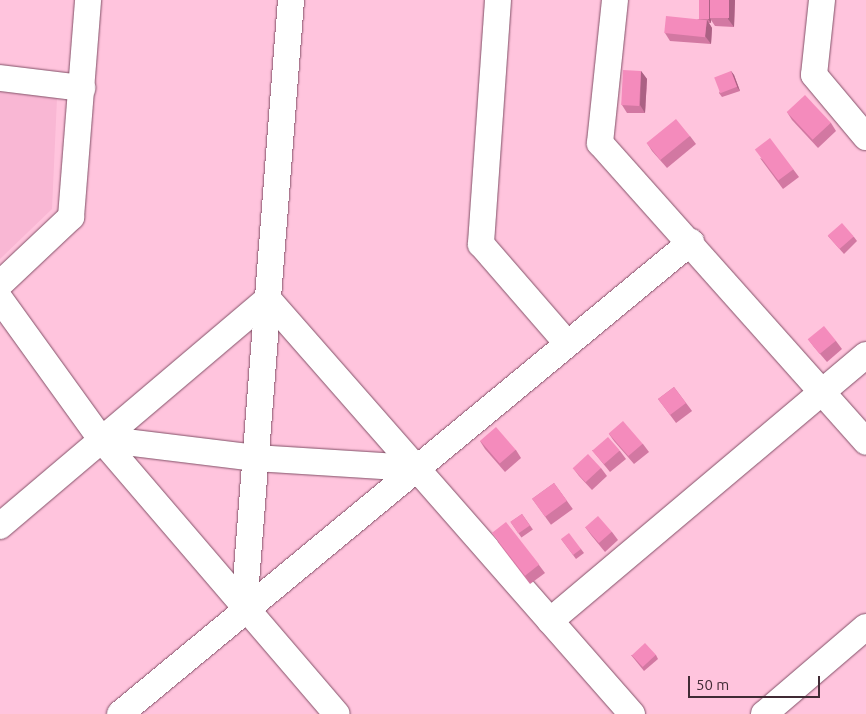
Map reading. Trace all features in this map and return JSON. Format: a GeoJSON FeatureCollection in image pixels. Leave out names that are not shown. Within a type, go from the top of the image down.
{"type":"FeatureCollection","features":[{"type":"Feature","properties":{"kind":"street"},"geometry":{"type":"LineString","coordinates":[[0,284],[71,217],[88,0]]}},
{"type":"Feature","properties":{"kind":"street"},"geometry":{"type":"LineString","coordinates":[[244,608],[291,0]]}},
{"type":"Feature","properties":{"kind":"street"},"geometry":{"type":"LineString","coordinates":[[498,0],[481,244],[566,342]]}},
{"type":"Feature","properties":{"kind":"street"},"geometry":{"type":"LineString","coordinates":[[615,0],[600,143],[692,242],[866,442]]}},
{"type":"Feature","properties":{"kind":"street"},"geometry":{"type":"LineString","coordinates":[[822,0],[814,75],[866,137]]}},
{"type":"Feature","properties":{"kind":"street"},"geometry":{"type":"LineString","coordinates":[[0,78],[82,88]]}},
{"type":"Feature","properties":{"kind":"street"},"geometry":{"type":"LineString","coordinates":[[120,714],[244,608],[417,468],[566,342],[692,242]]}},
{"type":"Feature","properties":{"kind":"street"},"geometry":{"type":"LineString","coordinates":[[0,299],[101,439],[244,608],[337,714]]}},
{"type":"Feature","properties":{"kind":"street"},"geometry":{"type":"LineString","coordinates":[[0,526],[268,299]]}},
{"type":"Feature","properties":{"kind":"street"},"geometry":{"type":"LineString","coordinates":[[268,299],[632,714]]}},
{"type":"Feature","properties":{"kind":"street"},"geometry":{"type":"LineString","coordinates":[[550,621],[866,356]]}},
{"type":"Feature","properties":{"kind":"street"},"geometry":{"type":"LineString","coordinates":[[101,439],[256,458],[417,468]]}},
{"type":"Feature","properties":{"kind":"street"},"geometry":{"type":"LineString","coordinates":[[764,714],[866,627]]}},
{"type":"Feature","properties":{"kind":"shaded area"},"geometry":{"type":"Polygon","coordinates":[[[0,92],[57,98],[52,209],[0,259],[0,92]]]}},
{"type":"Feature","properties":{"kind":"building"},"geometry":{"type":"Polygon","coordinates":[[[699,0],[709,0],[709,19],[699,19],[699,0]]]}},
{"type":"Feature","properties":{"kind":"building"},"geometry":{"type":"Polygon","coordinates":[[[710,0],[729,0],[729,18],[710,18],[710,0]]]}},
{"type":"Feature","properties":{"kind":"building"},"geometry":{"type":"Polygon","coordinates":[[[666,16],[707,20],[705,37],[664,33],[666,16]]]}},
{"type":"Feature","properties":{"kind":"building"},"geometry":{"type":"Polygon","coordinates":[[[623,70],[641,71],[639,106],[621,105],[623,70]]]}},
{"type":"Feature","properties":{"kind":"building"},"geometry":{"type":"Polygon","coordinates":[[[731,71],[737,87],[720,93],[714,77],[731,71]]]}},
{"type":"Feature","properties":{"kind":"building"},"geometry":{"type":"Polygon","coordinates":[[[805,95],[831,123],[813,140],[787,112],[805,95]]]}},
{"type":"Feature","properties":{"kind":"building"},"geometry":{"type":"Polygon","coordinates":[[[676,119],[690,136],[660,160],[646,143],[676,119]]]}},
{"type":"Feature","properties":{"kind":"building"},"geometry":{"type":"Polygon","coordinates":[[[770,138],[793,169],[778,181],[755,149],[770,138]]]}},
{"type":"Feature","properties":{"kind":"building"},"geometry":{"type":"Polygon","coordinates":[[[842,223],[854,237],[839,249],[828,235],[842,223]]]}},
{"type":"Feature","properties":{"kind":"building"},"geometry":{"type":"Polygon","coordinates":[[[824,326],[836,341],[820,354],[808,339],[824,326]]]}},
{"type":"Feature","properties":{"kind":"building"},"geometry":{"type":"Polygon","coordinates":[[[674,387],[686,403],[670,415],[658,399],[674,387]]]}},
{"type":"Feature","properties":{"kind":"building"},"geometry":{"type":"Polygon","coordinates":[[[623,421],[643,444],[628,456],[609,433],[623,421]]]}},
{"type":"Feature","properties":{"kind":"building"},"geometry":{"type":"Polygon","coordinates":[[[496,427],[516,450],[500,463],[480,441],[496,427]]]}},
{"type":"Feature","properties":{"kind":"building"},"geometry":{"type":"Polygon","coordinates":[[[608,437],[620,451],[604,464],[592,451],[608,437]]]}},
{"type":"Feature","properties":{"kind":"building"},"geometry":{"type":"Polygon","coordinates":[[[588,454],[601,468],[586,482],[573,468],[588,454]]]}},
{"type":"Feature","properties":{"kind":"building"},"geometry":{"type":"Polygon","coordinates":[[[554,483],[567,501],[545,517],[532,499],[554,483]]]}},
{"type":"Feature","properties":{"kind":"building"},"geometry":{"type":"Polygon","coordinates":[[[522,514],[530,526],[518,533],[510,522],[522,514]]]}},
{"type":"Feature","properties":{"kind":"building"},"geometry":{"type":"Polygon","coordinates":[[[598,516],[612,532],[599,543],[585,527],[598,516]]]}},
{"type":"Feature","properties":{"kind":"building"},"geometry":{"type":"Polygon","coordinates":[[[506,522],[539,565],[525,576],[492,533],[506,522]]]}},
{"type":"Feature","properties":{"kind":"building"},"geometry":{"type":"Polygon","coordinates":[[[569,533],[581,549],[573,555],[561,539],[569,533]]]}},
{"type":"Feature","properties":{"kind":"building"},"geometry":{"type":"Polygon","coordinates":[[[645,643],[656,655],[643,667],[632,655],[645,643]]]}}]}
